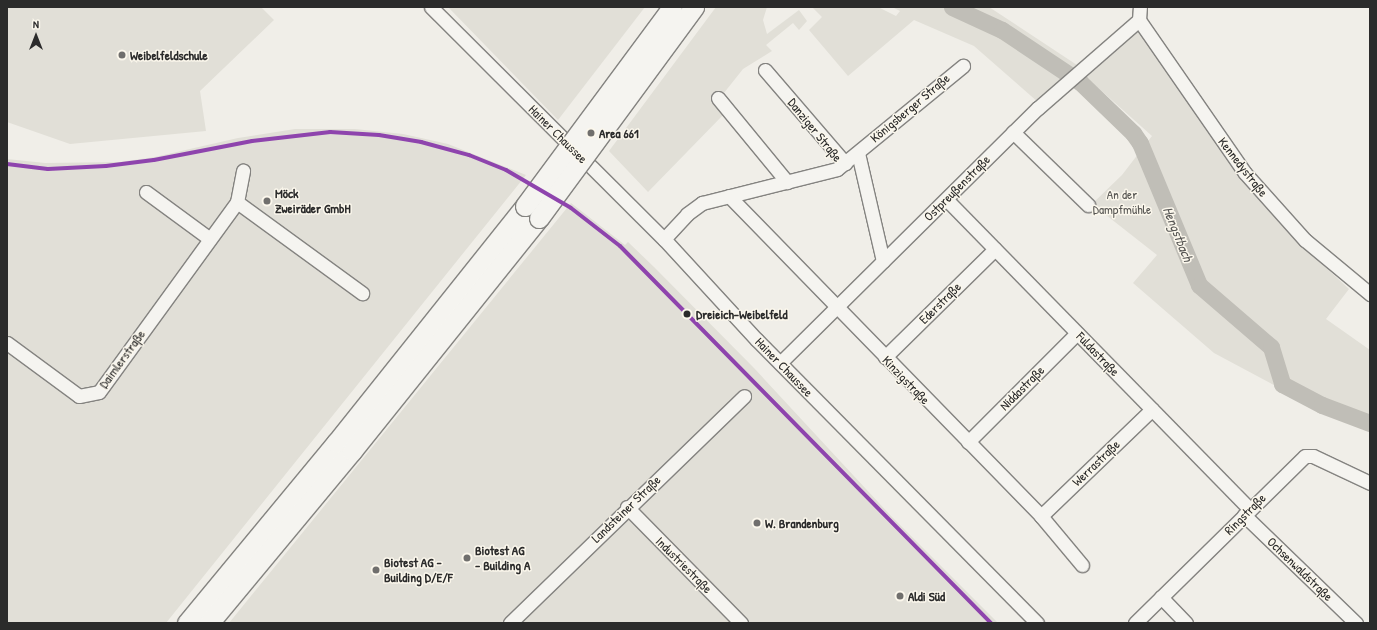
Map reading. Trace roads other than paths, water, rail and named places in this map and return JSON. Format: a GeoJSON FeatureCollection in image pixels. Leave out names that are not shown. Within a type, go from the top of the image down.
{"type":"FeatureCollection","features":[{"type":"Feature","properties":{"kind":"highway"},"geometry":{"type":"LineString","coordinates":[[187,623],[336,443],[524,206],[672,7]]}},
{"type":"Feature","properties":{"kind":"highway"},"geometry":{"type":"LineString","coordinates":[[209,623],[352,451],[539,218],[694,7]]}},
{"type":"Feature","properties":{"kind":"street","name":"Hainer Chaussee"},"geometry":{"type":"LineString","coordinates":[[431,7],[664,239],[780,363],[1037,623]]}},
{"type":"Feature","properties":{"kind":"street","name":"Ostpreußenstraße"},"geometry":{"type":"LineString","coordinates":[[780,363],[947,200],[1012,132],[1078,75],[1140,14]]}},
{"type":"Feature","properties":{"kind":"street","name":"Kennedystraße"},"geometry":{"type":"LineString","coordinates":[[1140,14],[1245,173],[1305,240],[1370,294]]}},
{"type":"Feature","properties":{"kind":"street","name":"Königsberger Straße"},"geometry":{"type":"LineString","coordinates":[[845,163],[963,66]]}},
{"type":"Feature","properties":{"kind":"street","name":"Danziger Straße"},"geometry":{"type":"LineString","coordinates":[[664,239],[694,208],[708,201],[832,171],[845,163],[765,70]]}},
{"type":"Feature","properties":{"kind":"street"},"geometry":{"type":"LineString","coordinates":[[718,98],[787,182]]}},
{"type":"Feature","properties":{"kind":"street"},"geometry":{"type":"LineString","coordinates":[[1012,132],[1088,205]]}},
{"type":"Feature","properties":{"kind":"street","name":"Königsberger Straße"},"geometry":{"type":"LineString","coordinates":[[858,152],[883,262]]}},
{"type":"Feature","properties":{"kind":"street","name":"Daimlerstraße"},"geometry":{"type":"LineString","coordinates":[[7,343],[80,396],[99,392],[237,202],[243,171]]}},
{"type":"Feature","properties":{"kind":"street"},"geometry":{"type":"LineString","coordinates":[[146,192],[210,239]]}},
{"type":"Feature","properties":{"kind":"street","name":"Kinzigstraße"},"geometry":{"type":"LineString","coordinates":[[729,196],[1041,516],[1082,565]]}},
{"type":"Feature","properties":{"kind":"street","name":"Fuldastraße"},"geometry":{"type":"LineString","coordinates":[[947,200],[1152,409],[1247,512]]}},
{"type":"Feature","properties":{"kind":"street"},"geometry":{"type":"LineString","coordinates":[[237,202],[362,293]]}},
{"type":"Feature","properties":{"kind":"street","name":"Ederstraße"},"geometry":{"type":"LineString","coordinates":[[885,357],[994,249]]}},
{"type":"Feature","properties":{"kind":"street","name":"Niddastraße"},"geometry":{"type":"LineString","coordinates":[[968,442],[1077,333]]}},
{"type":"Feature","properties":{"kind":"street","name":"Landsteiner Straße"},"geometry":{"type":"LineString","coordinates":[[510,623],[744,396]]}},
{"type":"Feature","properties":{"kind":"street","name":"Werrastraße"},"geometry":{"type":"LineString","coordinates":[[1041,516],[1152,409]]}},
{"type":"Feature","properties":{"kind":"street","name":"Ringstraße"},"geometry":{"type":"LineString","coordinates":[[1135,623],[1247,512],[1309,455],[1370,483]]}},
{"type":"Feature","properties":{"kind":"street","name":"Industriestraße"},"geometry":{"type":"LineString","coordinates":[[627,508],[741,623]]}},
{"type":"Feature","properties":{"kind":"street","name":"Ochsenwaldstraße"},"geometry":{"type":"LineString","coordinates":[[1247,512],[1356,623]]}},
{"type":"Feature","properties":{"kind":"street"},"geometry":{"type":"LineString","coordinates":[[1161,597],[1186,623]]}},
{"type":"Feature","properties":{"kind":"waterway","name":"Hengstbach"},"geometry":{"type":"LineString","coordinates":[[952,7],[1002,30],[1080,82],[1133,133],[1140,143],[1199,285],[1271,347],[1282,384],[1322,405],[1370,423]]}},
{"type":"Feature","properties":{"kind":"place","name":"Weibelfeldschule"},"geometry":{"type":"Point","coordinates":[122,55]}},
{"type":"Feature","properties":{"kind":"place","name":"Area 661"},"geometry":{"type":"Point","coordinates":[591,133]}},
{"type":"Feature","properties":{"kind":"place","name":"Möck Zweiräder GmbH"},"geometry":{"type":"Point","coordinates":[267,201]}},
{"type":"Feature","properties":{"kind":"place","name":"Dreieich-Weibelfeld"},"geometry":{"type":"Point","coordinates":[687,314]}},
{"type":"Feature","properties":{"kind":"place","name":"W. Brandenburg"},"geometry":{"type":"Point","coordinates":[757,523]}},
{"type":"Feature","properties":{"kind":"place","name":"Biotest AG - Building A"},"geometry":{"type":"Point","coordinates":[467,558]}},
{"type":"Feature","properties":{"kind":"place","name":"Biotest AG - Building D/E/F"},"geometry":{"type":"Point","coordinates":[376,570]}},
{"type":"Feature","properties":{"kind":"place","name":"Aldi Süd"},"geometry":{"type":"Point","coordinates":[900,596]}},
{"type":"Feature","properties":{"kind":"park label","name":"An der Dampfmühle"},"geometry":{"type":"Point","coordinates":[1122,202]}}]}
